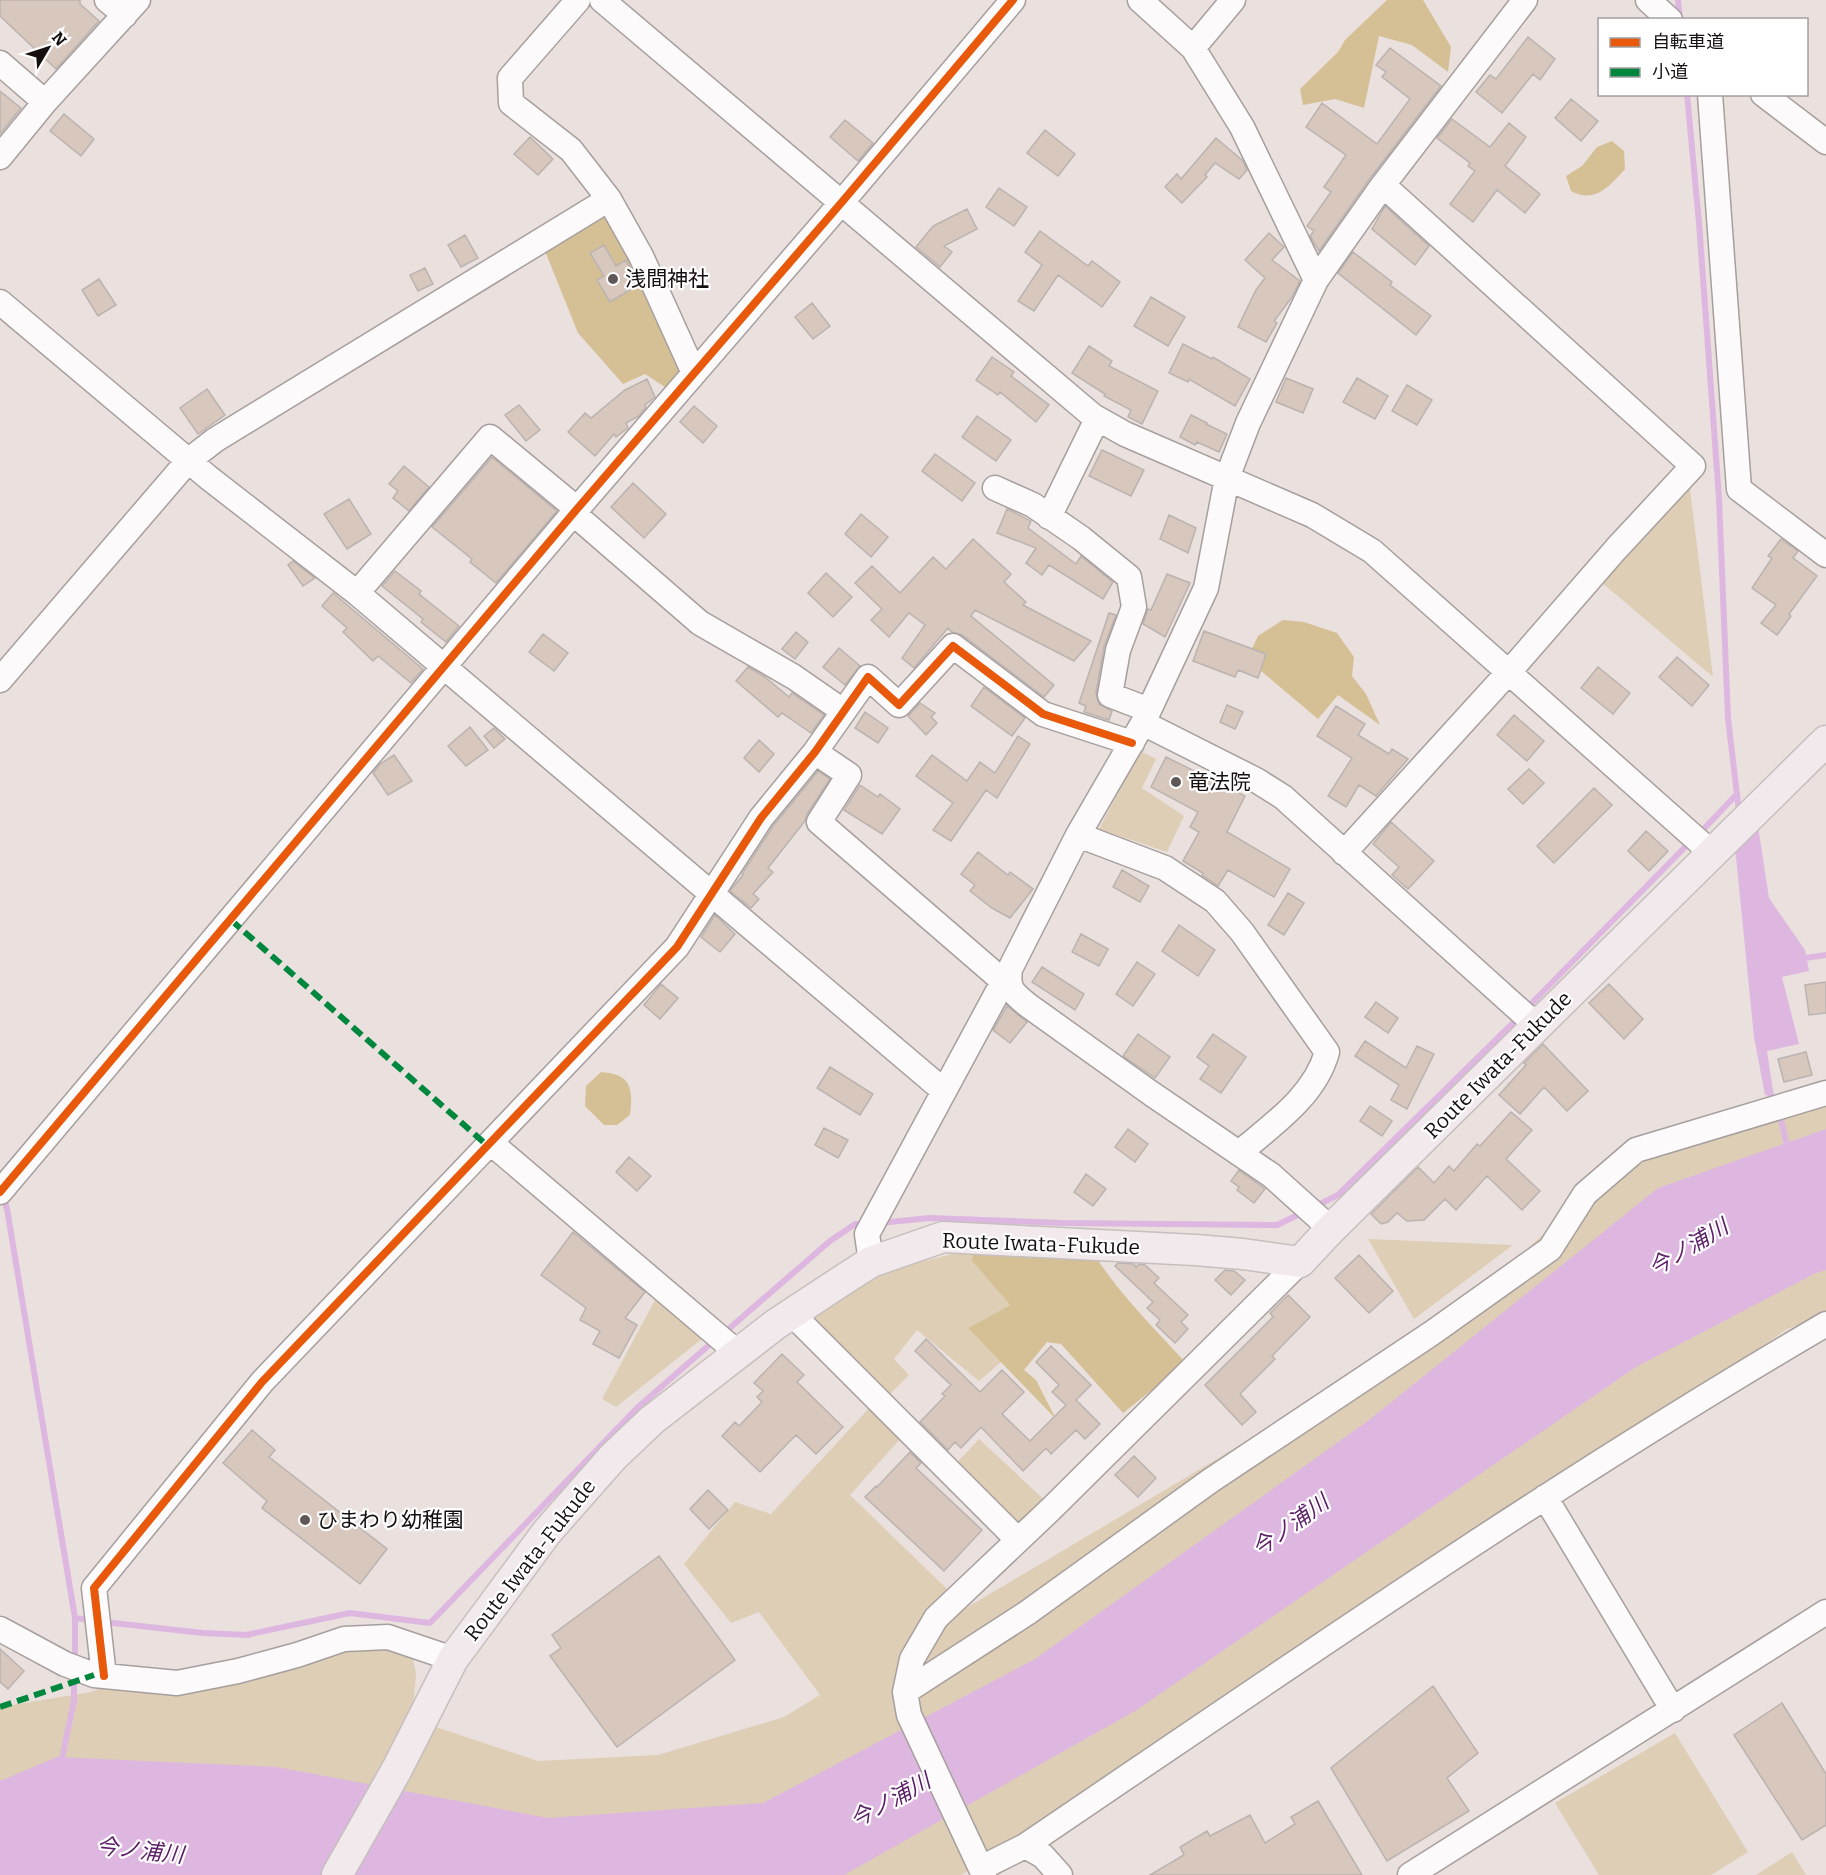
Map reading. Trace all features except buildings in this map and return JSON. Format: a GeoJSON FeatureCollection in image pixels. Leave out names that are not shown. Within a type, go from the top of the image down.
{"type":"FeatureCollection","features":[{"type":"Feature","properties":{"kind":"main road","name":"Route Iwata-Fukude"},"geometry":{"type":"LineString","coordinates":[[337,1875],[396,1771],[453,1659],[547,1532],[613,1456],[652,1419],[738,1353],[791,1313],[871,1262],[943,1237],[1195,1250],[1244,1254],[1300,1263],[1331,1229],[1826,741]]}},
{"type":"Feature","properties":{"kind":"street"},"geometry":{"type":"LineString","coordinates":[[578,0],[510,78],[512,103],[571,150],[609,199],[641,256],[694,373]]}},
{"type":"Feature","properties":{"kind":"street"},"geometry":{"type":"LineString","coordinates":[[602,0],[1097,419],[1125,434],[1312,515],[1372,551],[1712,853]]}},
{"type":"Feature","properties":{"kind":"street"},"geometry":{"type":"LineString","coordinates":[[0,1192],[575,511],[1013,0]]}},
{"type":"Feature","properties":{"kind":"street"},"geometry":{"type":"LineString","coordinates":[[1140,0],[1193,48],[1242,128],[1316,280]]}},
{"type":"Feature","properties":{"kind":"street"},"geometry":{"type":"LineString","coordinates":[[1193,48],[1233,0]]}},
{"type":"Feature","properties":{"kind":"street"},"geometry":{"type":"LineString","coordinates":[[871,1262],[867,1234],[1078,835],[1141,725],[1206,588],[1227,478],[1248,423],[1316,280],[1383,185],[1525,0]]}},
{"type":"Feature","properties":{"kind":"street"},"geometry":{"type":"LineString","coordinates":[[1648,0],[1668,18]]}},
{"type":"Feature","properties":{"kind":"street"},"geometry":{"type":"LineString","coordinates":[[0,157],[123,5]]}},
{"type":"Feature","properties":{"kind":"street"},"geometry":{"type":"LineString","coordinates":[[0,63],[45,102]]}},
{"type":"Feature","properties":{"kind":"street"},"geometry":{"type":"LineString","coordinates":[[1710,96],[1739,489],[1826,555]]}},
{"type":"Feature","properties":{"kind":"street"},"geometry":{"type":"LineString","coordinates":[[1766,96],[1826,142]]}},
{"type":"Feature","properties":{"kind":"street"},"geometry":{"type":"LineString","coordinates":[[1344,852],[1616,549],[1694,466],[1383,185]]}},
{"type":"Feature","properties":{"kind":"street"},"geometry":{"type":"LineString","coordinates":[[0,680],[188,461],[215,440],[609,199]]}},
{"type":"Feature","properties":{"kind":"street"},"geometry":{"type":"LineString","coordinates":[[0,302],[188,461],[357,593],[944,1091]]}},
{"type":"Feature","properties":{"kind":"street"},"geometry":{"type":"LineString","coordinates":[[1049,517],[1097,419]]}},
{"type":"Feature","properties":{"kind":"street"},"geometry":{"type":"LineString","coordinates":[[357,593],[490,437],[700,623],[794,677],[843,711]]}},
{"type":"Feature","properties":{"kind":"street"},"geometry":{"type":"LineString","coordinates":[[995,488],[1033,506],[1112,561],[1129,577],[1134,607],[1118,650],[1110,695],[1141,725],[1256,780],[1283,797],[1536,1026]]}},
{"type":"Feature","properties":{"kind":"street"},"geometry":{"type":"LineString","coordinates":[[105,1676],[94,1587],[262,1382],[677,947],[761,818],[815,752],[868,677],[899,705],[953,646],[1043,714],[1141,725]]}},
{"type":"Feature","properties":{"kind":"street"},"geometry":{"type":"LineString","coordinates":[[815,752],[849,775],[819,822],[1006,975],[1013,993],[1029,1006],[1271,1175],[1331,1229]]}},
{"type":"Feature","properties":{"kind":"street"},"geometry":{"type":"LineString","coordinates":[[1078,835],[1165,868],[1215,901],[1242,932],[1327,1052],[1314,1082],[1284,1115],[1239,1153]]}},
{"type":"Feature","properties":{"kind":"street"},"geometry":{"type":"LineString","coordinates":[[907,1704],[1027,1613],[1210,1481],[1432,1333],[1550,1249],[1586,1194],[1636,1150],[1826,1093]]}},
{"type":"Feature","properties":{"kind":"street"},"geometry":{"type":"LineString","coordinates":[[491,1143],[738,1353]]}},
{"type":"Feature","properties":{"kind":"street"},"geometry":{"type":"LineString","coordinates":[[1300,1263],[936,1618],[912,1659],[907,1704],[982,1871],[1025,1846],[1480,1538],[1752,1367],[1826,1324]]}},
{"type":"Feature","properties":{"kind":"street"},"geometry":{"type":"LineString","coordinates":[[791,1313],[1018,1540]]}},
{"type":"Feature","properties":{"kind":"street"},"geometry":{"type":"LineString","coordinates":[[1545,1497],[1673,1710]]}},
{"type":"Feature","properties":{"kind":"street"},"geometry":{"type":"LineString","coordinates":[[1410,1875],[1826,1612]]}},
{"type":"Feature","properties":{"kind":"street"},"geometry":{"type":"LineString","coordinates":[[0,1629],[65,1664],[94,1675],[177,1683],[238,1671],[297,1655],[344,1638],[388,1637],[453,1659]]}},
{"type":"Feature","properties":{"kind":"street"},"geometry":{"type":"LineString","coordinates":[[1025,1846],[1043,1856],[1060,1875]]}},
{"type":"Feature","properties":{"kind":"shaded area"},"geometry":{"type":"Polygon","coordinates":[[[1387,0],[1423,0],[1451,47],[1448,72],[1412,45],[1379,36],[1364,108],[1335,99],[1303,105],[1300,89],[1338,52],[1345,40],[1387,0]]]}},
{"type":"Feature","properties":{"kind":"shaded area"},"geometry":{"type":"Polygon","coordinates":[[[1612,141],[1624,151],[1625,169],[1608,187],[1595,194],[1587,195],[1571,191],[1566,176],[1582,166],[1597,147],[1612,141]]]}},
{"type":"Feature","properties":{"kind":"shaded area"},"geometry":{"type":"Polygon","coordinates":[[[609,199],[691,365],[671,391],[645,374],[623,384],[578,333],[545,251],[609,199]]]}},
{"type":"Feature","properties":{"kind":"shaded area"},"geometry":{"type":"Polygon","coordinates":[[[1688,472],[1713,677],[1593,575],[1688,472]]]}},
{"type":"Feature","properties":{"kind":"shaded area"},"geometry":{"type":"Polygon","coordinates":[[[1283,620],[1304,622],[1337,633],[1354,657],[1352,676],[1366,694],[1380,725],[1338,695],[1318,719],[1247,659],[1258,636],[1283,620]]]}},
{"type":"Feature","properties":{"kind":"shaded area"},"geometry":{"type":"Polygon","coordinates":[[[1140,751],[1156,759],[1142,788],[1184,816],[1167,852],[1099,829],[1140,751]]]}},
{"type":"Feature","properties":{"kind":"shaded area"},"geometry":{"type":"Polygon","coordinates":[[[601,1072],[619,1076],[625,1080],[630,1090],[630,1115],[617,1125],[604,1125],[585,1106],[586,1086],[601,1072]]]}},
{"type":"Feature","properties":{"kind":"shaded area"},"geometry":{"type":"Polygon","coordinates":[[[1826,1093],[1826,1316],[1787,1329],[1561,1487],[1111,1787],[961,1875],[0,1875],[0,1707],[91,1692],[125,1678],[410,1644],[416,1674],[412,1719],[538,1761],[658,1755],[784,1717],[820,1695],[759,1612],[731,1623],[684,1564],[735,1502],[771,1514],[873,1404],[908,1430],[850,1495],[949,1591],[909,1642],[1446,1323],[1636,1150],[1826,1093]]]}},
{"type":"Feature","properties":{"kind":"shaded area"},"geometry":{"type":"Polygon","coordinates":[[[1368,1239],[1513,1245],[1414,1319],[1368,1239]]]}},
{"type":"Feature","properties":{"kind":"shaded area"},"geometry":{"type":"Polygon","coordinates":[[[973,1249],[972,1261],[1010,1305],[968,1328],[1001,1362],[979,1381],[917,1330],[894,1359],[909,1375],[881,1403],[809,1321],[836,1298],[891,1269],[973,1249]]]}},
{"type":"Feature","properties":{"kind":"shaded area"},"geometry":{"type":"Polygon","coordinates":[[[973,1249],[1093,1253],[1126,1297],[1186,1363],[1123,1413],[1061,1344],[1047,1342],[1024,1370],[1036,1380],[1056,1419],[968,1328],[1010,1305],[972,1261],[973,1249]]]}},
{"type":"Feature","properties":{"kind":"shaded area"},"geometry":{"type":"Polygon","coordinates":[[[662,1287],[712,1331],[616,1407],[602,1399],[662,1287]]]}},
{"type":"Feature","properties":{"kind":"shaded area"},"geometry":{"type":"Polygon","coordinates":[[[979,1439],[1052,1507],[1014,1537],[949,1471],[979,1439]]]}},
{"type":"Feature","properties":{"kind":"shaded area"},"geometry":{"type":"Polygon","coordinates":[[[1675,1733],[1748,1852],[1711,1875],[1599,1875],[1555,1803],[1675,1733]]]}},
{"type":"Feature","properties":{"kind":"shaded area"},"geometry":{"type":"Polygon","coordinates":[[[1792,1852],[1806,1875],[1756,1875],[1792,1852]]]}},
{"type":"Feature","properties":{"kind":"water"},"geometry":{"type":"Polygon","coordinates":[[[1758,826],[1769,898],[1805,950],[1809,971],[1782,977],[1799,1044],[1767,1051],[1774,1097],[1765,1095],[1754,1037],[1735,847],[1758,826]]]}},
{"type":"Feature","properties":{"kind":"water","name":"今ノ浦川"},"geometry":{"type":"Polygon","coordinates":[[[1826,1129],[1826,1270],[1816,1273],[1636,1367],[1135,1711],[844,1875],[0,1875],[0,1781],[57,1757],[277,1767],[548,1818],[763,1803],[1035,1659],[1369,1420],[1658,1188],[1826,1129]]]}},
{"type":"Feature","properties":{"kind":"waterway"},"geometry":{"type":"LineString","coordinates":[[1678,0],[1680,18]]}},
{"type":"Feature","properties":{"kind":"waterway"},"geometry":{"type":"LineString","coordinates":[[1687,96],[1719,498],[1728,718],[1739,812]]}},
{"type":"Feature","properties":{"kind":"waterway"},"geometry":{"type":"LineString","coordinates":[[1698,835],[1737,794]]}},
{"type":"Feature","properties":{"kind":"waterway"},"geometry":{"type":"LineString","coordinates":[[1525,1010],[1690,842]]}},
{"type":"Feature","properties":{"kind":"waterway"},"geometry":{"type":"LineString","coordinates":[[1799,959],[1826,955]]}},
{"type":"Feature","properties":{"kind":"waterway"},"geometry":{"type":"LineString","coordinates":[[1316,1206],[1338,1195],[1518,1018]]}},
{"type":"Feature","properties":{"kind":"waterway"},"geometry":{"type":"LineString","coordinates":[[1779,1112],[1788,1149]]}},
{"type":"Feature","properties":{"kind":"waterway"},"geometry":{"type":"LineString","coordinates":[[3,1196],[75,1618],[75,1663]]}},
{"type":"Feature","properties":{"kind":"waterway"},"geometry":{"type":"LineString","coordinates":[[879,1223],[930,1218],[1062,1223],[1277,1225],[1304,1212]]}},
{"type":"Feature","properties":{"kind":"waterway"},"geometry":{"type":"LineString","coordinates":[[724,1333],[830,1241],[855,1224],[866,1224]]}},
{"type":"Feature","properties":{"kind":"waterway"},"geometry":{"type":"LineString","coordinates":[[104,1622],[203,1633],[248,1635],[246,1635],[350,1613],[430,1623],[637,1408],[716,1339]]}},
{"type":"Feature","properties":{"kind":"waterway"},"geometry":{"type":"LineString","coordinates":[[75,1618],[91,1620]]}},
{"type":"Feature","properties":{"kind":"waterway"},"geometry":{"type":"LineString","coordinates":[[61,1763],[74,1701],[74,1673]]}},
{"type":"Feature","properties":{"kind":"marked path"},"geometry":{"type":"LineString","coordinates":[[231,920],[488,1146]]}},
{"type":"Feature","properties":{"kind":"marked path"},"geometry":{"type":"LineString","coordinates":[[0,1707],[94,1675]]}},
{"type":"Feature","properties":{"kind":"cycle path"},"geometry":{"type":"LineString","coordinates":[[0,1192],[577,509],[1013,0]]}},
{"type":"Feature","properties":{"kind":"cycle path"},"geometry":{"type":"LineString","coordinates":[[104,1676],[94,1588],[262,1382],[677,947],[761,818],[815,752],[868,677],[899,705],[953,646],[1043,714],[1132,743]]}},
{"type":"Feature","properties":{"kind":"place","name":"浅間神社"},"geometry":{"type":"Point","coordinates":[613,279]}},
{"type":"Feature","properties":{"kind":"place","name":"竜法院"},"geometry":{"type":"Point","coordinates":[1176,782]}},
{"type":"Feature","properties":{"kind":"place","name":"ひまわり幼稚園"},"geometry":{"type":"Point","coordinates":[305,1520]}}]}
